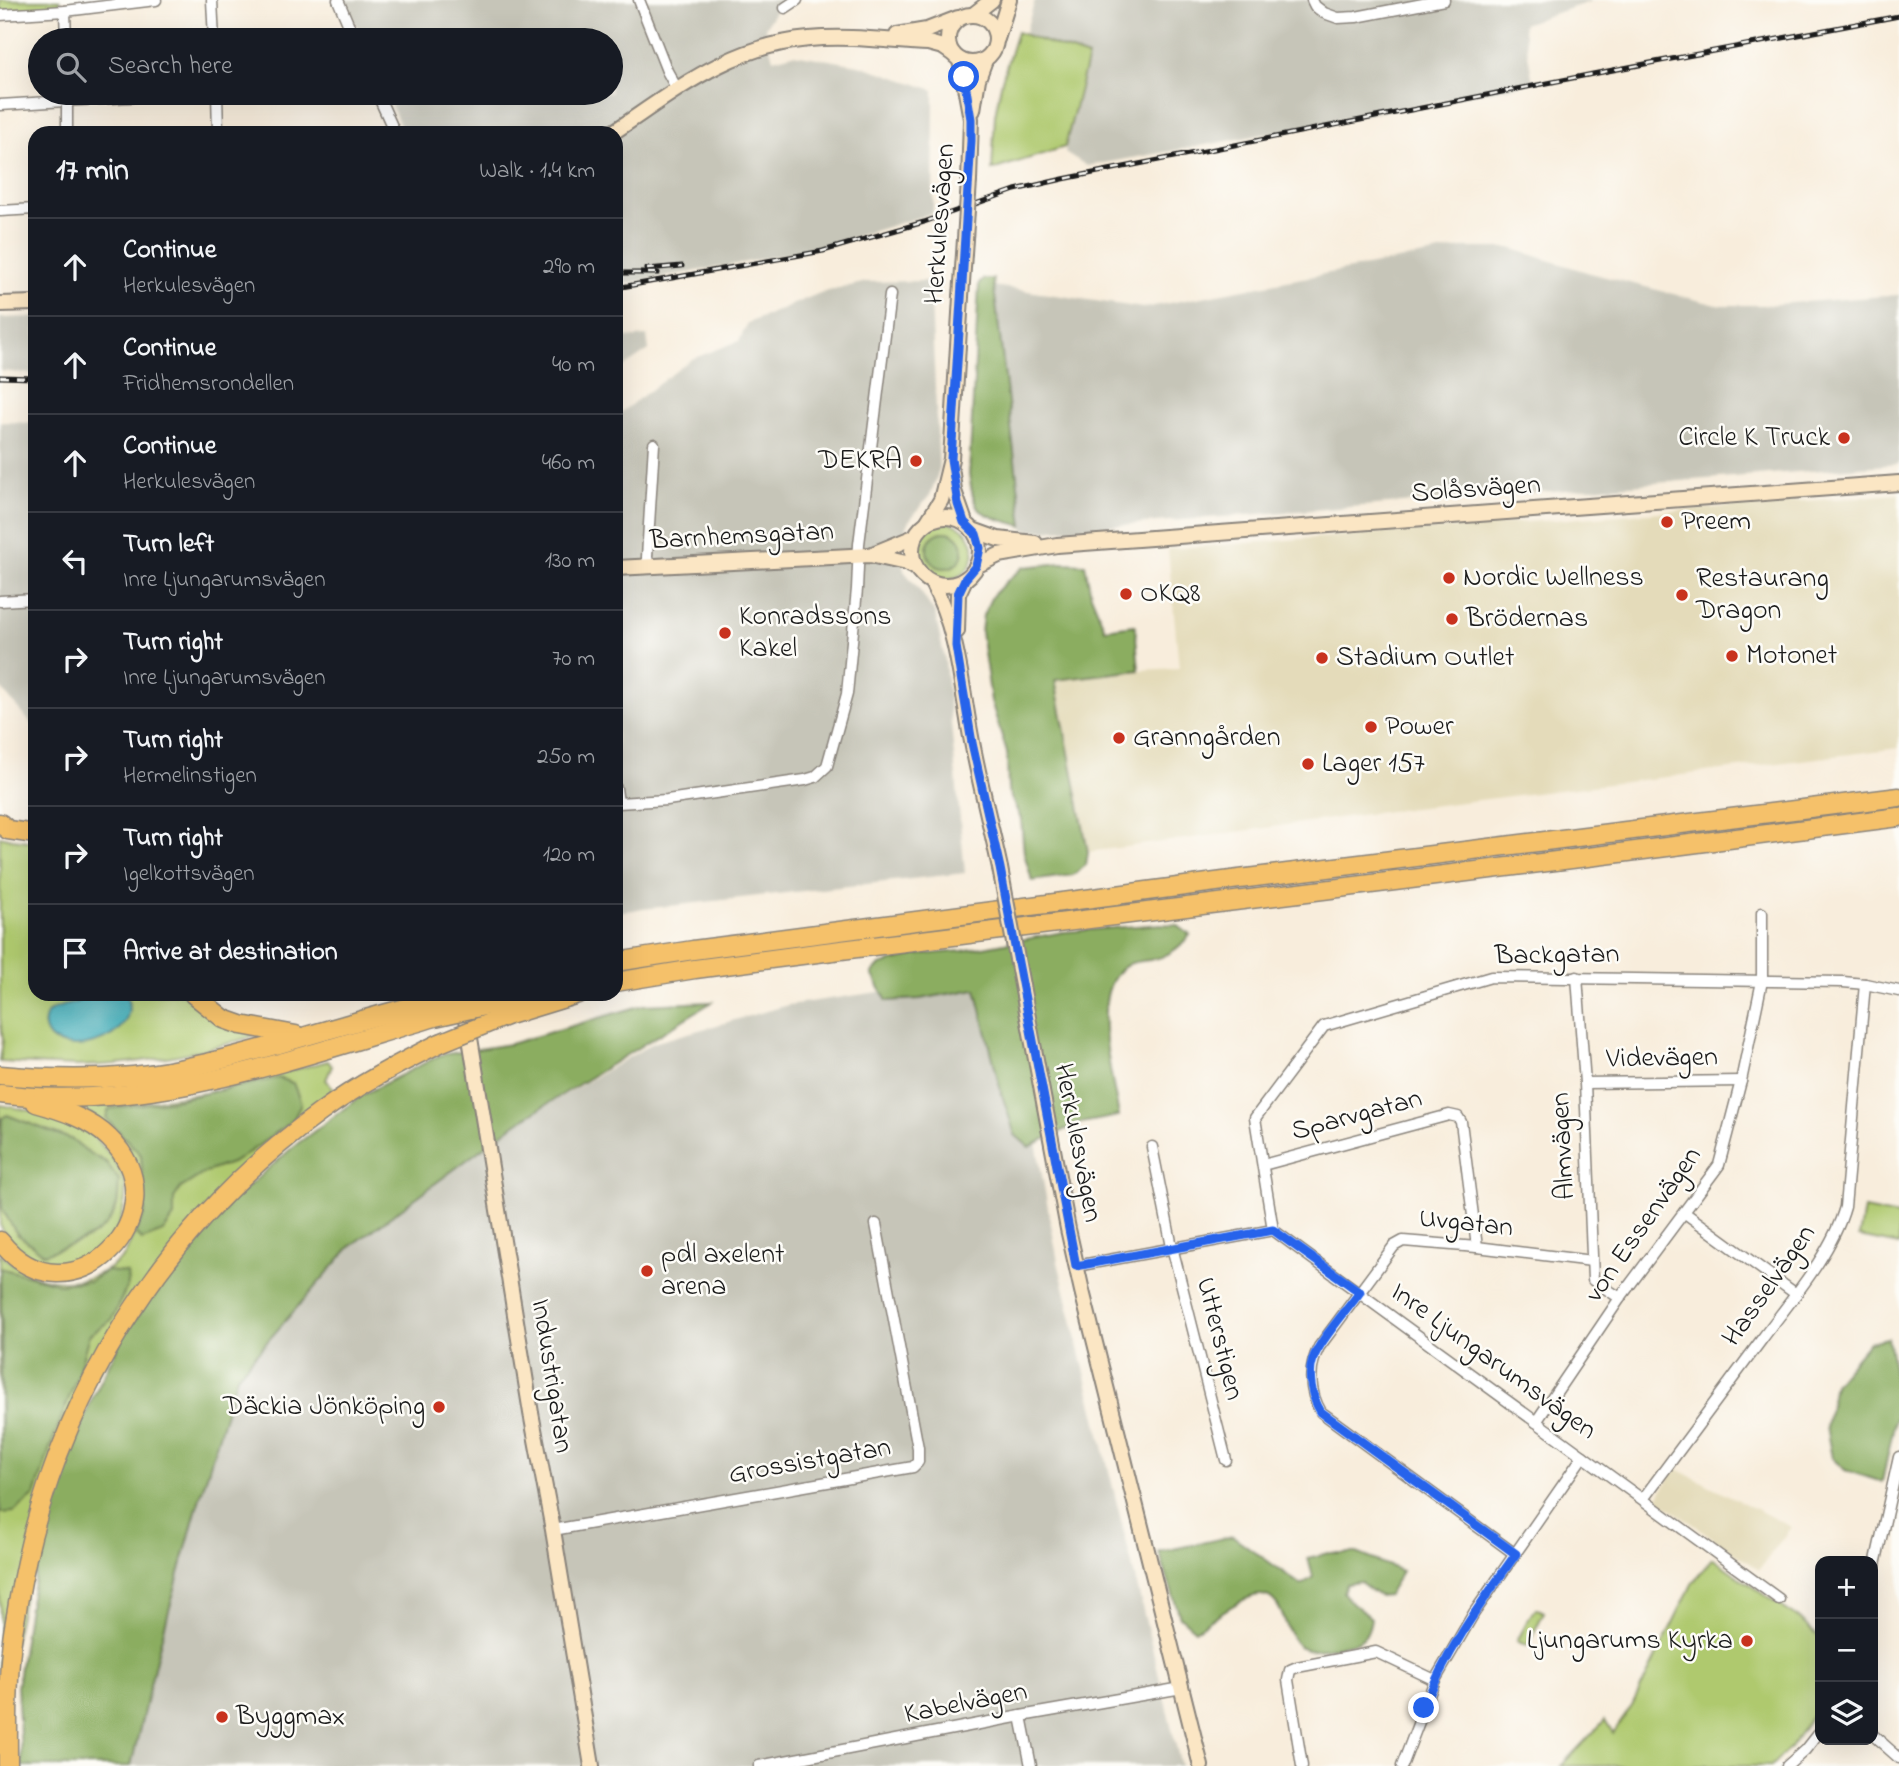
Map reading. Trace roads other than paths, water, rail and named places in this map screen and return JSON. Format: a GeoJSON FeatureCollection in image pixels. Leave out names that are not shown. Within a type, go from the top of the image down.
{"type":"FeatureCollection","features":[{"type":"Feature","properties":{"kind":"highway"},"geometry":{"type":"LineString","coordinates":[[623,961],[1226,881],[1899,797]]}},
{"type":"Feature","properties":{"kind":"highway"},"geometry":{"type":"LineString","coordinates":[[623,982],[830,951],[1899,817]]}},
{"type":"Feature","properties":{"kind":"highway"},"geometry":{"type":"LineString","coordinates":[[0,823],[8,830],[28,833]]}},
{"type":"Feature","properties":{"kind":"highway"},"geometry":{"type":"LineString","coordinates":[[202,1001],[225,1019],[241,1025],[303,1037]]}},
{"type":"Feature","properties":{"kind":"highway"},"geometry":{"type":"LineString","coordinates":[[8,1095],[90,1096],[180,1087],[235,1075],[434,1009],[449,1001]]}},
{"type":"Feature","properties":{"kind":"highway"},"geometry":{"type":"LineString","coordinates":[[8,1766],[11,1649],[23,1572],[44,1494],[65,1437],[93,1375],[131,1309],[188,1233],[251,1169],[331,1105],[376,1075],[521,1001]]}},
{"type":"Feature","properties":{"kind":"highway"},"geometry":{"type":"LineString","coordinates":[[0,1075],[74,1079],[134,1076],[219,1061],[303,1037],[434,1009],[504,1009],[543,1001]]}},
{"type":"Feature","properties":{"kind":"highway"},"geometry":{"type":"LineString","coordinates":[[0,1241],[11,1255],[40,1271],[74,1271],[93,1265],[109,1253],[129,1224],[135,1189],[121,1152],[108,1137],[73,1115],[8,1095]]}},
{"type":"Feature","properties":{"kind":"street"},"geometry":{"type":"LineString","coordinates":[[0,15],[65,11],[156,0]]}},
{"type":"Feature","properties":{"kind":"street"},"geometry":{"type":"LineString","coordinates":[[212,0],[213,28]]}},
{"type":"Feature","properties":{"kind":"street"},"geometry":{"type":"LineString","coordinates":[[338,0],[350,28]]}},
{"type":"Feature","properties":{"kind":"street"},"geometry":{"type":"LineString","coordinates":[[639,0],[667,71],[677,89]]}},
{"type":"Feature","properties":{"kind":"street"},"geometry":{"type":"LineString","coordinates":[[785,8],[797,0]]}},
{"type":"Feature","properties":{"kind":"street"},"geometry":{"type":"LineString","coordinates":[[843,39],[927,30],[974,14],[992,0]]}},
{"type":"Feature","properties":{"kind":"street"},"geometry":{"type":"LineString","coordinates":[[622,126],[706,71],[747,51],[792,41],[812,38],[928,43],[943,47],[956,57],[971,63],[985,60],[994,51],[1009,0]]}},
{"type":"Feature","properties":{"kind":"street"},"geometry":{"type":"LineString","coordinates":[[1313,3],[1324,13],[1338,18],[1444,0]]}},
{"type":"Feature","properties":{"kind":"street"},"geometry":{"type":"LineString","coordinates":[[65,11],[66,28]]}},
{"type":"Feature","properties":{"kind":"street"},"geometry":{"type":"LineString","coordinates":[[974,14],[993,24],[997,39]]}},
{"type":"Feature","properties":{"kind":"street"},"geometry":{"type":"LineString","coordinates":[[956,57],[949,47],[948,39],[958,18]]}},
{"type":"Feature","properties":{"kind":"street","name":"Herkulesvägen"},"geometry":{"type":"LineString","coordinates":[[956,57],[971,119]]}},
{"type":"Feature","properties":{"kind":"street","name":"Herkulesvägen"},"geometry":{"type":"LineString","coordinates":[[969,526],[954,491],[951,459],[971,119],[978,79],[985,60]]}},
{"type":"Feature","properties":{"kind":"street"},"geometry":{"type":"LineString","coordinates":[[0,105],[28,102]]}},
{"type":"Feature","properties":{"kind":"street"},"geometry":{"type":"LineString","coordinates":[[67,105],[67,126]]}},
{"type":"Feature","properties":{"kind":"street"},"geometry":{"type":"LineString","coordinates":[[217,105],[218,126]]}},
{"type":"Feature","properties":{"kind":"street"},"geometry":{"type":"LineString","coordinates":[[382,105],[392,126]]}},
{"type":"Feature","properties":{"kind":"street"},"geometry":{"type":"LineString","coordinates":[[0,211],[28,209]]}},
{"type":"Feature","properties":{"kind":"street"},"geometry":{"type":"LineString","coordinates":[[623,803],[667,800],[815,778],[827,766],[847,694],[857,589],[864,556],[890,295]]}},
{"type":"Feature","properties":{"kind":"street"},"geometry":{"type":"LineString","coordinates":[[0,303],[28,303]]}},
{"type":"Feature","properties":{"kind":"street"},"geometry":{"type":"LineString","coordinates":[[649,566],[647,557],[654,444]]}},
{"type":"Feature","properties":{"kind":"street","name":"Herkulesvägen"},"geometry":{"type":"LineString","coordinates":[[928,521],[941,500],[951,459]]}},
{"type":"Feature","properties":{"kind":"street","name":"Solåsvägen"},"geometry":{"type":"LineString","coordinates":[[976,566],[1006,553],[1057,545],[1899,483]]}},
{"type":"Feature","properties":{"kind":"street"},"geometry":{"type":"LineString","coordinates":[[947,516],[969,526],[978,538],[980,548],[976,566],[965,579],[953,584],[932,583],[915,567],[911,552],[914,537],[928,521],[937,517],[947,516]]}},
{"type":"Feature","properties":{"kind":"street","name":"Solåsvägen"},"geometry":{"type":"LineString","coordinates":[[969,526],[998,539],[1057,545]]}},
{"type":"Feature","properties":{"kind":"street","name":"Barnhemsgatan"},"geometry":{"type":"LineString","coordinates":[[864,556],[914,537]]}},
{"type":"Feature","properties":{"kind":"street","name":"Barnhemsgatan"},"geometry":{"type":"LineString","coordinates":[[623,568],[864,556],[915,567]]}},
{"type":"Feature","properties":{"kind":"street","name":"Herkulesvägen"},"geometry":{"type":"LineString","coordinates":[[956,646],[957,603],[965,579]]}},
{"type":"Feature","properties":{"kind":"street","name":"Herkulesvägen"},"geometry":{"type":"LineString","coordinates":[[932,583],[942,601],[956,646],[972,743],[1000,868],[1076,1266],[1201,1766]]}},
{"type":"Feature","properties":{"kind":"street"},"geometry":{"type":"LineString","coordinates":[[0,601],[28,599]]}},
{"type":"Feature","properties":{"kind":"street","name":"von Essenvägen"},"geometry":{"type":"LineString","coordinates":[[1536,1422],[1620,1298],[1719,1165],[1741,1081],[1762,981],[1762,913]]}},
{"type":"Feature","properties":{"kind":"street","name":"Backgatan"},"geometry":{"type":"LineString","coordinates":[[1273,1230],[1255,1118],[1324,1026],[1491,977],[1865,984],[1899,991]]}},
{"type":"Feature","properties":{"kind":"street","name":"Almvägen"},"geometry":{"type":"LineString","coordinates":[[1577,977],[1585,1083],[1593,1280],[1620,1298]]}},
{"type":"Feature","properties":{"kind":"street","name":"Hasselvägen"},"geometry":{"type":"LineString","coordinates":[[1643,1499],[1796,1294],[1834,1238],[1845,1207],[1865,984]]}},
{"type":"Feature","properties":{"kind":"street","name":"Industrigatan"},"geometry":{"type":"LineString","coordinates":[[464,1001],[592,1766]]}},
{"type":"Feature","properties":{"kind":"street","name":"Videvägen"},"geometry":{"type":"LineString","coordinates":[[1585,1083],[1741,1081]]}},
{"type":"Feature","properties":{"kind":"street","name":"Sparvgatan"},"geometry":{"type":"LineString","coordinates":[[1263,1165],[1450,1115],[1456,1116],[1461,1122],[1477,1247]]}},
{"type":"Feature","properties":{"kind":"street","name":"Utterstigen"},"geometry":{"type":"LineString","coordinates":[[1152,1147],[1172,1247],[1226,1460]]}},
{"type":"Feature","properties":{"kind":"street"},"geometry":{"type":"LineString","coordinates":[[1685,1213],[1796,1294]]}},
{"type":"Feature","properties":{"kind":"street","name":"Grossistgatan"},"geometry":{"type":"LineString","coordinates":[[553,1530],[913,1467],[918,1462],[918,1448],[876,1224]]}},
{"type":"Feature","properties":{"kind":"street"},"geometry":{"type":"LineString","coordinates":[[1076,1266],[1273,1230]]}},
{"type":"Feature","properties":{"kind":"street","name":"Inre Ljungarumsvägen"},"geometry":{"type":"LineString","coordinates":[[1273,1230],[1779,1599]]}},
{"type":"Feature","properties":{"kind":"street","name":"Uvgatan"},"geometry":{"type":"LineString","coordinates":[[1360,1292],[1394,1246],[1403,1241],[1592,1261]]}},
{"type":"Feature","properties":{"kind":"street"},"geometry":{"type":"LineString","coordinates":[[1360,1292],[1319,1347],[1312,1361],[1314,1400],[1321,1412],[1516,1554]]}},
{"type":"Feature","properties":{"kind":"street"},"geometry":{"type":"LineString","coordinates":[[1402,1766],[1435,1680],[1474,1613],[1583,1457]]}},
{"type":"Feature","properties":{"kind":"street"},"geometry":{"type":"LineString","coordinates":[[1877,1556],[1899,1457]]}},
{"type":"Feature","properties":{"kind":"street"},"geometry":{"type":"LineString","coordinates":[[1302,1766],[1288,1680],[1290,1670],[1376,1652],[1435,1680]]}},
{"type":"Feature","properties":{"kind":"street","name":"Kabelvägen"},"geometry":{"type":"LineString","coordinates":[[759,1766],[1182,1688]]}},
{"type":"Feature","properties":{"kind":"street"},"geometry":{"type":"LineString","coordinates":[[1021,1716],[1031,1766]]}},
{"type":"Feature","properties":{"kind":"street"},"geometry":{"type":"LineString","coordinates":[[1787,1766],[1815,1737]]}},
{"type":"Feature","properties":{"kind":"street"},"geometry":{"type":"LineString","coordinates":[[1878,1739],[1899,1758]]}},
{"type":"Feature","properties":{"kind":"water"},"geometry":{"type":"Polygon","coordinates":[[[79,1001],[127,1001],[129,1011],[123,1025],[111,1035],[79,1046],[64,1045],[52,1039],[45,1028],[48,1013],[55,1008],[79,1001]]]}},
{"type":"Feature","properties":{"kind":"railway"},"geometry":{"type":"LineString","coordinates":[[623,287],[823,251],[924,222],[1015,190],[1063,179],[1899,16]]}},
{"type":"Feature","properties":{"kind":"railway"},"geometry":{"type":"LineString","coordinates":[[647,269],[682,266]]}},
{"type":"Feature","properties":{"kind":"railway"},"geometry":{"type":"LineString","coordinates":[[623,273],[658,273]]}},
{"type":"Feature","properties":{"kind":"railway"},"geometry":{"type":"LineString","coordinates":[[0,377],[28,378]]}},
{"type":"Feature","properties":{"kind":"place","name":"Circle K Truck"},"geometry":{"type":"Point","coordinates":[1844,438]}},
{"type":"Feature","properties":{"kind":"place","name":"DEKRA"},"geometry":{"type":"Point","coordinates":[916,461]}},
{"type":"Feature","properties":{"kind":"place","name":"Preem"},"geometry":{"type":"Point","coordinates":[1667,522]}},
{"type":"Feature","properties":{"kind":"place","name":"Nordic Wellness"},"geometry":{"type":"Point","coordinates":[1449,578]}},
{"type":"Feature","properties":{"kind":"place","name":"OKQ8"},"geometry":{"type":"Point","coordinates":[1126,594]}},
{"type":"Feature","properties":{"kind":"place","name":"Restaurang Dragon"},"geometry":{"type":"Point","coordinates":[1682,595]}},
{"type":"Feature","properties":{"kind":"place","name":"Brödernas"},"geometry":{"type":"Point","coordinates":[1452,619]}},
{"type":"Feature","properties":{"kind":"place","name":"Konradssons Kakel"},"geometry":{"type":"Point","coordinates":[725,633]}},
{"type":"Feature","properties":{"kind":"place","name":"Motonet"},"geometry":{"type":"Point","coordinates":[1732,656]}},
{"type":"Feature","properties":{"kind":"place","name":"Stadium Outlet"},"geometry":{"type":"Point","coordinates":[1322,658]}},
{"type":"Feature","properties":{"kind":"place","name":"Power"},"geometry":{"type":"Point","coordinates":[1371,727]}},
{"type":"Feature","properties":{"kind":"place","name":"Granngården"},"geometry":{"type":"Point","coordinates":[1119,738]}},
{"type":"Feature","properties":{"kind":"place","name":"Lager 157"},"geometry":{"type":"Point","coordinates":[1308,764]}},
{"type":"Feature","properties":{"kind":"place","name":"pdl axelent arena"},"geometry":{"type":"Point","coordinates":[647,1271]}},
{"type":"Feature","properties":{"kind":"place","name":"Däckia Jönköping"},"geometry":{"type":"Point","coordinates":[439,1407]}},
{"type":"Feature","properties":{"kind":"place","name":"Ljungarums Kyrka"},"geometry":{"type":"Point","coordinates":[1747,1641]}},
{"type":"Feature","properties":{"kind":"place","name":"Byggmax"},"geometry":{"type":"Point","coordinates":[222,1717]}}]}
